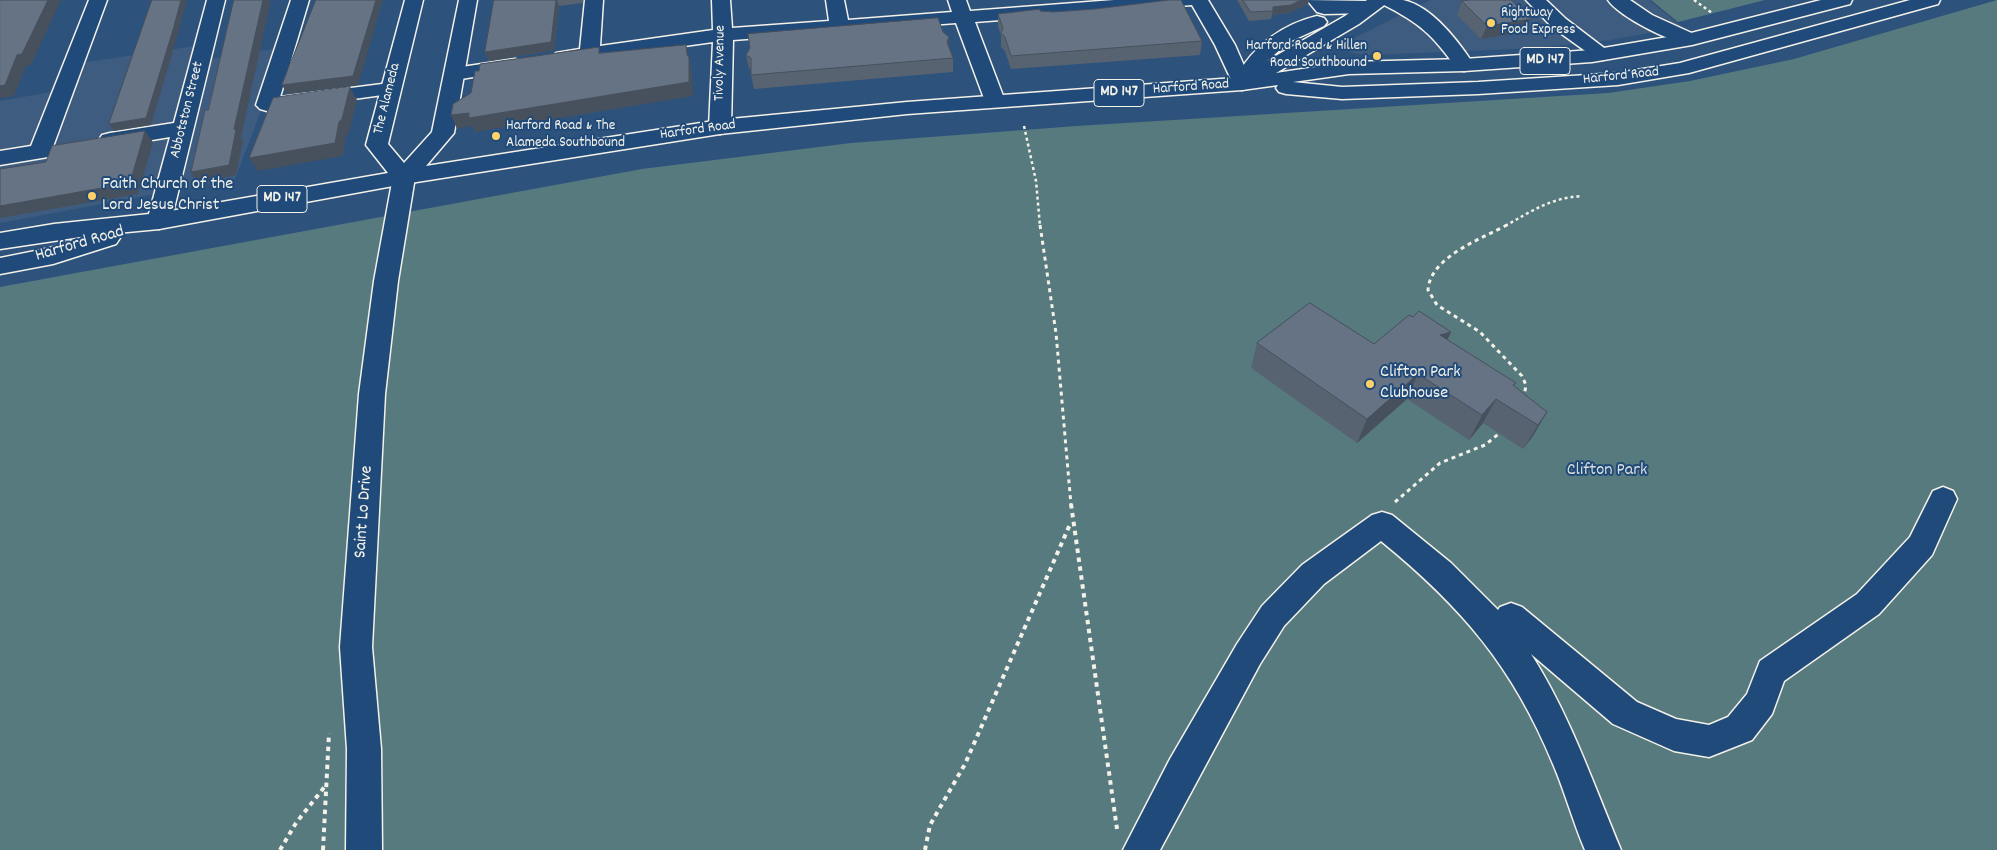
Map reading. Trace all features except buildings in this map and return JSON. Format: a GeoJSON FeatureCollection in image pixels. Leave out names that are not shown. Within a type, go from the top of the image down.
{"type":"FeatureCollection","features":[{"type":"Feature","properties":{"kind":"main road"},"geometry":{"type":"LineString","coordinates":[[0,158],[49,150],[98,0]]}},
{"type":"Feature","properties":{"kind":"main road","name":"Abbotston Street"},"geometry":{"type":"LineString","coordinates":[[159,221],[216,0]]}},
{"type":"Feature","properties":{"kind":"main road"},"geometry":{"type":"LineString","coordinates":[[300,0],[267,105],[390,89]]}},
{"type":"Feature","properties":{"kind":"main road","name":"The Alameda"},"geometry":{"type":"LineString","coordinates":[[404,177],[377,145],[414,0]]}},
{"type":"Feature","properties":{"kind":"main road"},"geometry":{"type":"LineString","coordinates":[[404,177],[443,133],[468,0]]}},
{"type":"Feature","properties":{"kind":"main road"},"geometry":{"type":"LineString","coordinates":[[590,53],[594,0]]}},
{"type":"Feature","properties":{"kind":"main road","name":"Tivoly Avenue"},"geometry":{"type":"LineString","coordinates":[[720,127],[723,35],[721,0]]}},
{"type":"Feature","properties":{"kind":"main road"},"geometry":{"type":"LineString","coordinates":[[835,0],[839,25]]}},
{"type":"Feature","properties":{"kind":"main road"},"geometry":{"type":"LineString","coordinates":[[455,74],[723,35],[839,25],[960,9],[1190,0]]}},
{"type":"Feature","properties":{"kind":"main road"},"geometry":{"type":"LineString","coordinates":[[1199,0],[1225,45],[1242,84]]}},
{"type":"Feature","properties":{"kind":"main road"},"geometry":{"type":"LineString","coordinates":[[1316,0],[1324,8],[1375,3]]}},
{"type":"Feature","properties":{"kind":"main road"},"geometry":{"type":"LineString","coordinates":[[1389,0],[1417,14],[1443,32],[1464,65]]}},
{"type":"Feature","properties":{"kind":"main road"},"geometry":{"type":"LineString","coordinates":[[1540,1],[1562,0]]}},
{"type":"Feature","properties":{"kind":"main road"},"geometry":{"type":"LineString","coordinates":[[1617,0],[1645,20],[1689,39]]}},
{"type":"Feature","properties":{"kind":"main road","name":"Harford Road"},"geometry":{"type":"LineString","coordinates":[[0,241],[54,232],[159,221],[404,177],[720,127],[995,101],[1242,84],[1350,68],[1464,65],[1553,60],[1602,54],[1689,39],[1843,0]]}},
{"type":"Feature","properties":{"kind":"main road","name":"Harford Road"},"geometry":{"type":"LineString","coordinates":[[1242,84],[1342,92],[1478,88],[1618,79],[1664,72],[1746,53],[1932,0]]}},
{"type":"Feature","properties":{"kind":"main road"},"geometry":{"type":"LineString","coordinates":[[1540,1],[1559,23],[1602,54]]}},
{"type":"Feature","properties":{"kind":"main road"},"geometry":{"type":"LineString","coordinates":[[1242,84],[1264,49],[1279,39],[1341,13],[1375,3]]}},
{"type":"Feature","properties":{"kind":"main road"},"geometry":{"type":"LineString","coordinates":[[1242,84],[1336,30],[1375,3]]}},
{"type":"Feature","properties":{"kind":"main road"},"geometry":{"type":"LineString","coordinates":[[960,9],[995,101]]}},
{"type":"Feature","properties":{"kind":"main road"},"geometry":{"type":"LineString","coordinates":[[1336,30],[1330,38],[1328,48],[1338,61],[1350,68]]}},
{"type":"Feature","properties":{"kind":"main road"},"geometry":{"type":"LineString","coordinates":[[88,144],[183,128]]}},
{"type":"Feature","properties":{"kind":"main road","name":"Saint Lo Drive"},"geometry":{"type":"LineString","coordinates":[[364,850],[364,749],[356,647],[372,394],[386,281],[404,177]]}},
{"type":"Feature","properties":{"kind":"main road","name":"Harford Road"},"geometry":{"type":"LineString","coordinates":[[0,266],[53,256],[159,221]]}},
{"type":"Feature","properties":{"kind":"main road"},"geometry":{"type":"LineString","coordinates":[[1511,617],[1625,713],[1674,735],[1709,741],[1740,729],[1760,703],[1772,672],[1868,604],[1921,546],[1943,499]]}},
{"type":"Feature","properties":{"kind":"main road"},"geometry":{"type":"LineString","coordinates":[[1129,840],[1181,773],[1254,646],[1275,614],[1291,595],[1318,571],[1382,524],[1425,558],[1461,592],[1493,627],[1521,666],[1569,760],[1589,819],[1603,850]]}},
{"type":"Feature","properties":{"kind":"path"},"geometry":{"type":"LineString","coordinates":[[1024,126],[1036,181],[1041,235],[1056,333],[1072,521],[1129,840]]}},
{"type":"Feature","properties":{"kind":"path"},"geometry":{"type":"LineString","coordinates":[[1523,405],[1526,385],[1522,376],[1473,327],[1438,305],[1429,295],[1430,280],[1434,270],[1443,260],[1534,209],[1562,198],[1582,196]]}},
{"type":"Feature","properties":{"kind":"path"},"geometry":{"type":"LineString","coordinates":[[1390,506],[1440,464],[1485,445],[1504,430]]}},
{"type":"Feature","properties":{"kind":"path"},"geometry":{"type":"LineString","coordinates":[[925,850],[930,825],[965,764],[1072,521]]}},
{"type":"Feature","properties":{"kind":"path"},"geometry":{"type":"LineString","coordinates":[[280,850],[296,823],[326,784],[364,749]]}},
{"type":"Feature","properties":{"kind":"shaded area"},"geometry":{"type":"Polygon","coordinates":[[[1431,0],[1649,0],[1682,27],[1611,40],[1537,48],[1370,55],[1352,53],[1344,48],[1344,44],[1350,40],[1431,0]]]}},
{"type":"Feature","properties":{"kind":"shaded area"},"geometry":{"type":"Polygon","coordinates":[[[208,44],[205,60],[285,47],[235,179],[0,223],[0,101],[63,90],[74,64],[208,44]]]}},
{"type":"Feature","properties":{"kind":"green space"},"geometry":{"type":"Polygon","coordinates":[[[1651,0],[1765,0],[1678,22],[1651,0]]]}},
{"type":"Feature","properties":{"kind":"green space","name":"Clifton Park"},"geometry":{"type":"Polygon","coordinates":[[[1997,0],[1997,850],[0,850],[0,287],[642,169],[851,143],[1077,126],[1608,93],[1690,81],[1794,59],[1997,0]]]}},
{"type":"Feature","properties":{"kind":"place","name":"Rightway Food Express"},"geometry":{"type":"Point","coordinates":[1491,23]}},
{"type":"Feature","properties":{"kind":"place","name":"Harford Road & Hillen Road Southbound"},"geometry":{"type":"Point","coordinates":[1377,56]}},
{"type":"Feature","properties":{"kind":"place","name":"Harford Road & The Alameda Southbound"},"geometry":{"type":"Point","coordinates":[496,136]}},
{"type":"Feature","properties":{"kind":"place","name":"Faith Church of the Lord Jesus Christ"},"geometry":{"type":"Point","coordinates":[92,196]}},
{"type":"Feature","properties":{"kind":"place","name":"Clifton Park Clubhouse"},"geometry":{"type":"Point","coordinates":[1370,384]}}]}
